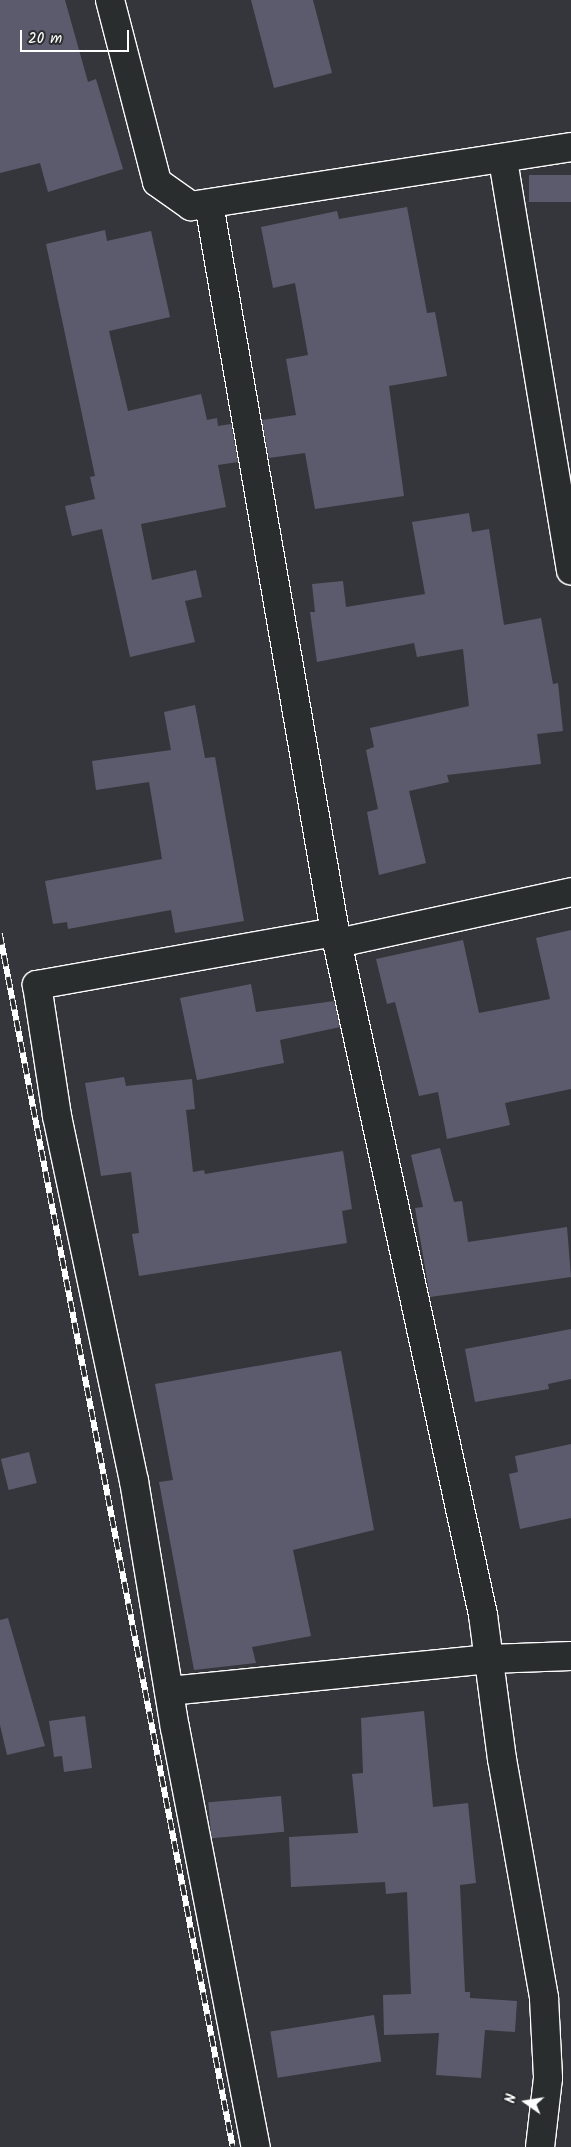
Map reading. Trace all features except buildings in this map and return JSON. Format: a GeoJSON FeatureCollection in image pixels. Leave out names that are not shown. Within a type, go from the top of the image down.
{"type":"FeatureCollection","features":[{"type":"Feature","properties":{"kind":"street"},"geometry":{"type":"LineString","coordinates":[[110,0],[157,182],[191,206],[504,160],[571,148]]}},
{"type":"Feature","properties":{"kind":"street"},"geometry":{"type":"LineString","coordinates":[[504,160],[571,570]]}},
{"type":"Feature","properties":{"kind":"street"},"geometry":{"type":"LineString","coordinates":[[208,204],[336,937],[483,1615],[544,1998],[548,2078],[540,2147]]}},
{"type":"Feature","properties":{"kind":"street"},"geometry":{"type":"LineString","coordinates":[[256,2147],[168,1691],[134,1481],[57,1116],[37,985],[336,937],[571,892]]}},
{"type":"Feature","properties":{"kind":"street"},"geometry":{"type":"LineString","coordinates":[[168,1691],[489,1659],[571,1656]]}},
{"type":"Feature","properties":{"kind":"railway"},"geometry":{"type":"LineString","coordinates":[[0,934],[233,2147]]}}]}
